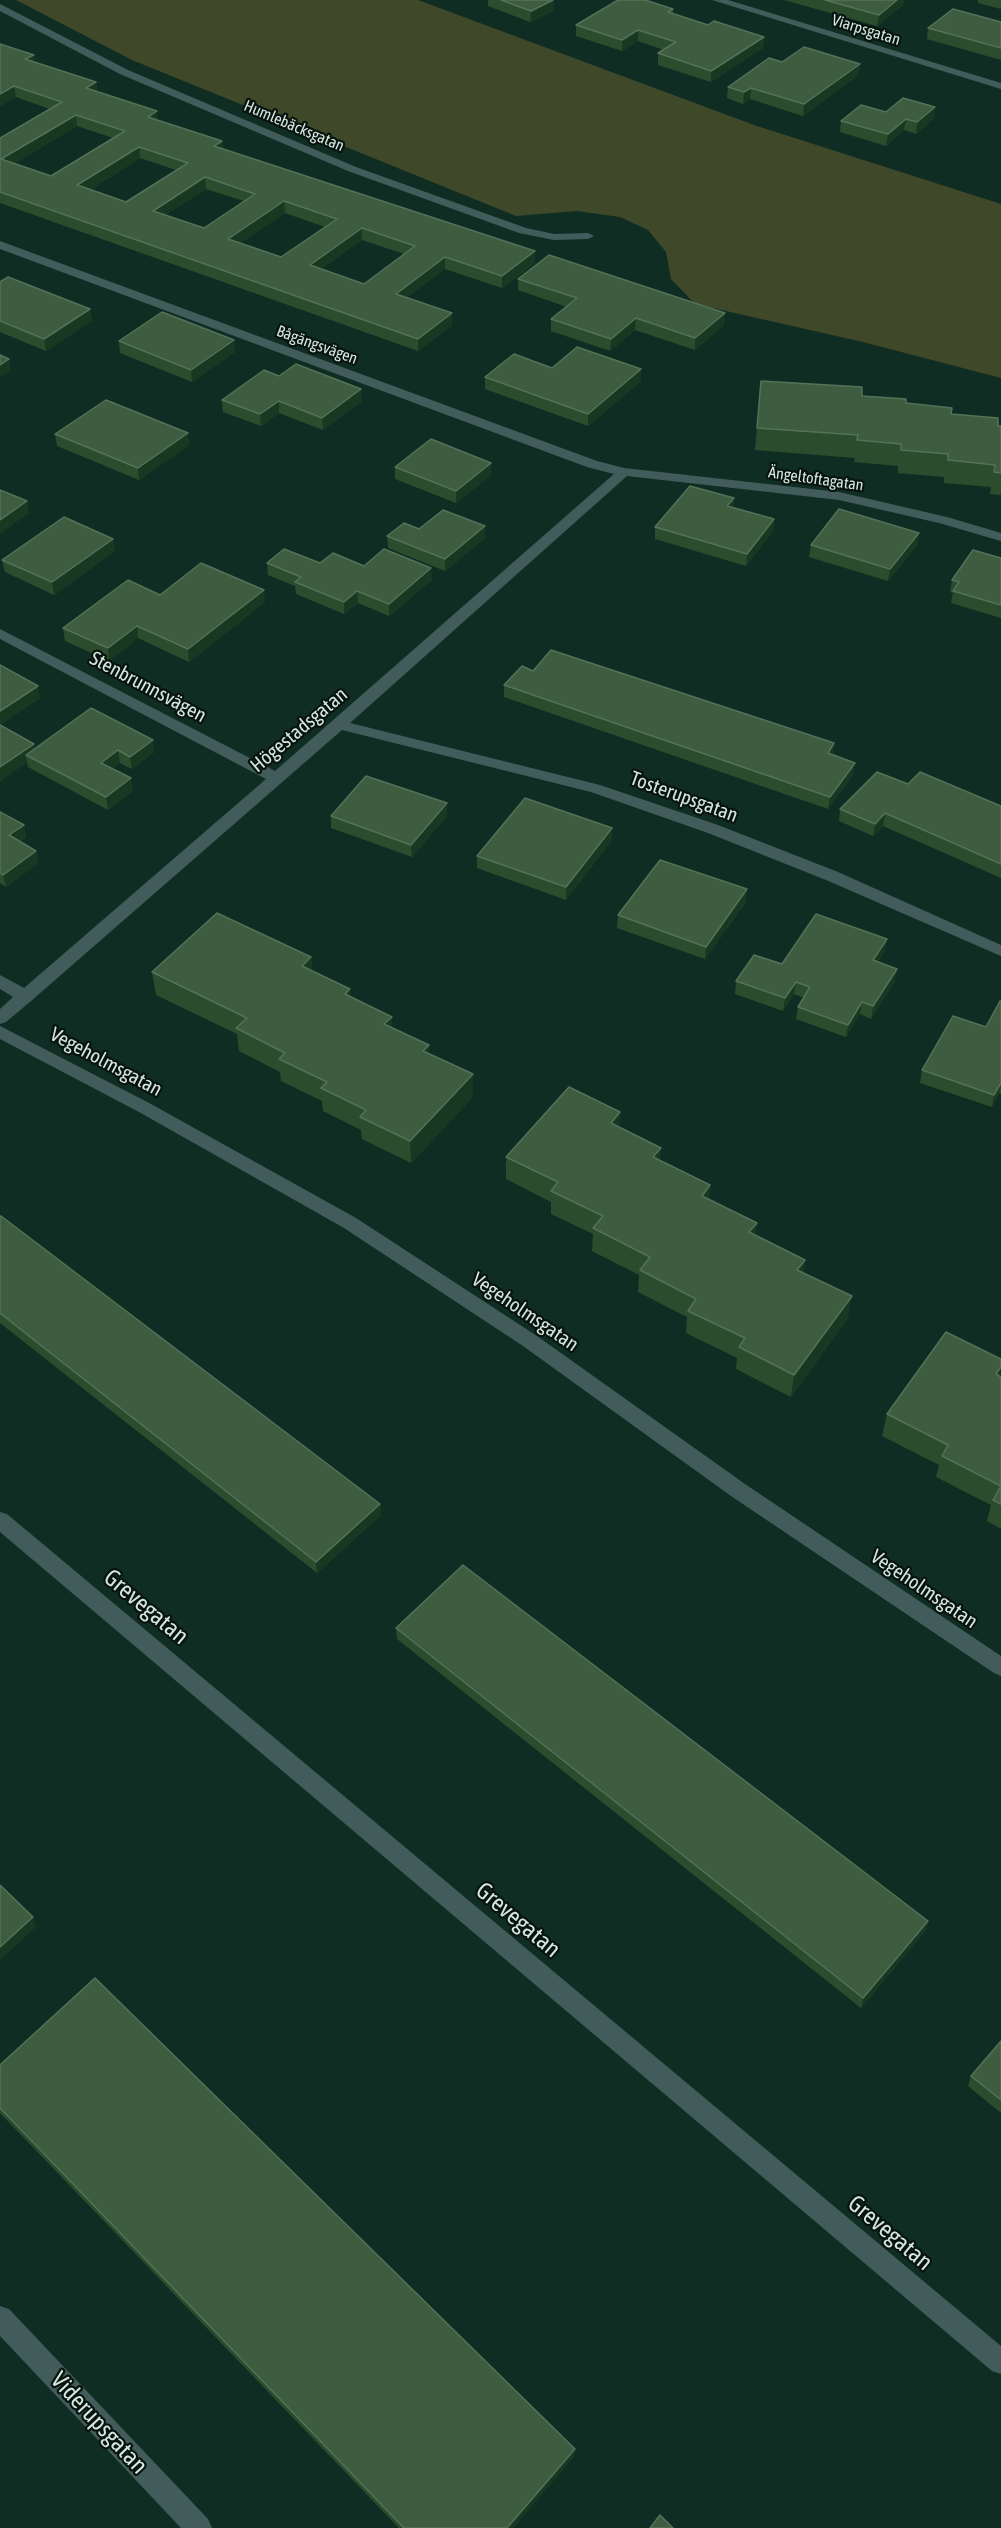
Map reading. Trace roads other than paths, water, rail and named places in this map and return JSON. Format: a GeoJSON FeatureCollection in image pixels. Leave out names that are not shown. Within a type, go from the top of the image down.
{"type":"FeatureCollection","features":[{"type":"Feature","properties":{"kind":"street","name":"Viarpsgatan"},"geometry":{"type":"LineString","coordinates":[[721,1],[1001,86]]}},
{"type":"Feature","properties":{"kind":"street","name":"Humlebäcksgatan"},"geometry":{"type":"LineString","coordinates":[[0,7],[124,72],[352,169],[523,231],[554,237],[588,236]]}},
{"type":"Feature","properties":{"kind":"street","name":"Bågängsvägen"},"geometry":{"type":"LineString","coordinates":[[0,245],[592,464],[624,472]]}},
{"type":"Feature","properties":{"kind":"street","name":"Ängeltoftagatan"},"geometry":{"type":"LineString","coordinates":[[624,472],[839,496],[942,520],[1001,537]]}},
{"type":"Feature","properties":{"kind":"street","name":"Högestadsgatan"},"geometry":{"type":"LineString","coordinates":[[0,1018],[276,777],[339,725],[624,472]]}},
{"type":"Feature","properties":{"kind":"street","name":"Stenbrunnsvägen"},"geometry":{"type":"LineString","coordinates":[[0,633],[276,777]]}},
{"type":"Feature","properties":{"kind":"street","name":"Tosterupsgatan"},"geometry":{"type":"LineString","coordinates":[[339,725],[596,788],[712,829],[832,876],[1001,951]]}},
{"type":"Feature","properties":{"kind":"street"},"geometry":{"type":"LineString","coordinates":[[0,981],[25,997]]}},
{"type":"Feature","properties":{"kind":"street","name":"Vegeholmsgatan"},"geometry":{"type":"LineString","coordinates":[[0,1032],[145,1108],[351,1223],[530,1341],[738,1490],[1001,1667]]}},
{"type":"Feature","properties":{"kind":"street","name":"Grevegatan"},"geometry":{"type":"LineString","coordinates":[[0,1520],[1001,2362]]}},
{"type":"Feature","properties":{"kind":"street","name":"Viderupsgatan"},"geometry":{"type":"LineString","coordinates":[[0,2318],[199,2528]]}}]}
